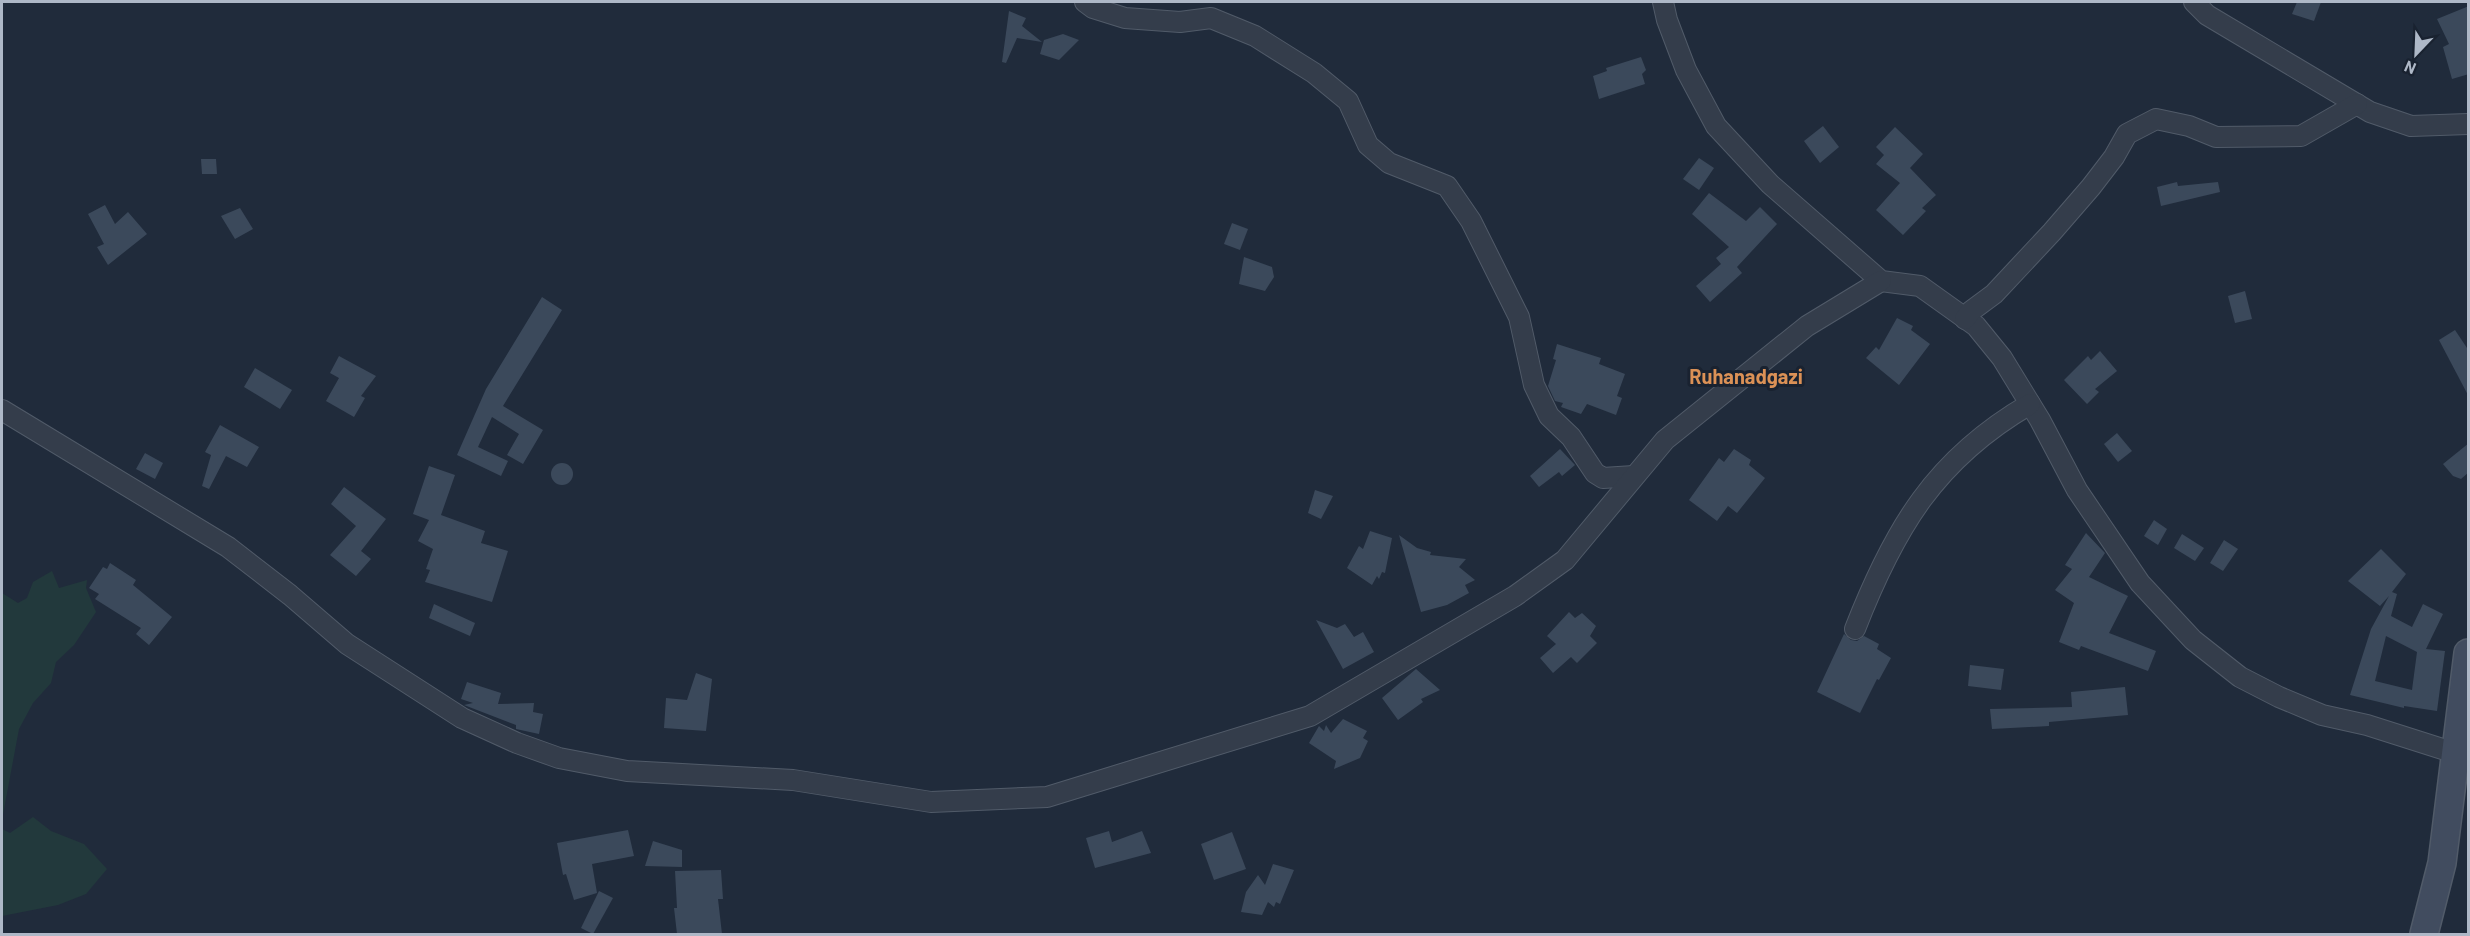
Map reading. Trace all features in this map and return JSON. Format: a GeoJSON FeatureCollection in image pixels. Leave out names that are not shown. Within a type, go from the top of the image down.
{"type":"FeatureCollection","features":[{"type":"Feature","properties":{"kind":"street"},"geometry":{"type":"LineString","coordinates":[[1085,2],[1093,8],[1125,18],[1180,22],[1211,18],[1255,36],[1314,73],[1348,101],[1368,145],[1389,164],[1447,186],[1471,221],[1519,317],[1534,386],[1549,416],[1571,438],[1595,473],[1603,477],[1634,476]]}},
{"type":"Feature","properties":{"kind":"street"},"geometry":{"type":"LineString","coordinates":[[1663,2],[1686,70],[1716,126],[1770,184],[1881,281],[1920,286],[1976,326],[2002,358],[2077,490],[2140,583],[2193,640],[2240,677],[2278,697],[2322,715],[2367,725],[2455,753]]}},
{"type":"Feature","properties":{"kind":"street"},"geometry":{"type":"LineString","coordinates":[[2194,2],[2207,15],[2370,112],[2410,126],[2469,124]]}},
{"type":"Feature","properties":{"kind":"street"},"geometry":{"type":"LineString","coordinates":[[1965,319],[1971,311],[1994,294],[2052,232],[2103,172],[2127,134],[2156,119],[2189,126],[2216,137],[2301,136],[2357,104]]}},
{"type":"Feature","properties":{"kind":"street"},"geometry":{"type":"LineString","coordinates":[[2,410],[228,547],[290,595],[347,644],[462,718],[517,743],[559,758],[627,771],[793,780],[931,802],[1047,797],[1310,716],[1473,621],[1565,560],[1665,440],[1807,326],[1881,281]]}},
{"type":"Feature","properties":{"kind":"street"},"geometry":{"type":"LineString","coordinates":[[1856,629],[1887,553],[1935,482],[1994,425],[2030,404]]}},
{"type":"Feature","properties":{"kind":"street"},"geometry":{"type":"LineString","coordinates":[[2424,934],[2442,863],[2469,653]]}},
{"type":"Feature","properties":{"kind":"green space"},"geometry":{"type":"Polygon","coordinates":[[[52,571],[59,588],[87,580],[86,588],[96,612],[74,645],[56,662],[51,683],[33,703],[19,729],[2,820],[2,593],[18,603],[27,598],[33,582],[52,571]]]}},
{"type":"Feature","properties":{"kind":"green space"},"geometry":{"type":"Polygon","coordinates":[[[33,817],[51,831],[84,844],[107,869],[86,894],[58,905],[2,916],[2,829],[10,833],[33,817]]]}},
{"type":"Feature","properties":{"kind":"building"},"geometry":{"type":"Polygon","coordinates":[[[2297,2],[2321,2],[2314,21],[2292,14],[2297,2]]]}},
{"type":"Feature","properties":{"kind":"building"},"geometry":{"type":"Polygon","coordinates":[[[2469,6],[2469,74],[2452,79],[2443,47],[2449,44],[2437,19],[2469,6]]]}},
{"type":"Feature","properties":{"kind":"building"},"geometry":{"type":"Polygon","coordinates":[[[1009,11],[1026,18],[1022,26],[1042,42],[1017,38],[1006,63],[1002,62],[1009,11]]]}},
{"type":"Feature","properties":{"kind":"building"},"geometry":{"type":"Polygon","coordinates":[[[1063,34],[1079,40],[1059,60],[1040,54],[1044,40],[1063,34]]]}},
{"type":"Feature","properties":{"kind":"building"},"geometry":{"type":"Polygon","coordinates":[[[1641,57],[1646,70],[1642,74],[1645,84],[1599,99],[1593,76],[1607,71],[1606,68],[1641,57]]]}},
{"type":"Feature","properties":{"kind":"building"},"geometry":{"type":"Polygon","coordinates":[[[1823,126],[1839,147],[1820,163],[1804,141],[1823,126]]]}},
{"type":"Feature","properties":{"kind":"building"},"geometry":{"type":"Polygon","coordinates":[[[1895,127],[1923,154],[1910,168],[1936,195],[1922,208],[1926,211],[1903,235],[1876,210],[1900,183],[1876,164],[1884,155],[1876,147],[1895,127]]]}},
{"type":"Feature","properties":{"kind":"building"},"geometry":{"type":"Polygon","coordinates":[[[1699,158],[1714,168],[1699,190],[1683,179],[1699,158]]]}},
{"type":"Feature","properties":{"kind":"building"},"geometry":{"type":"Polygon","coordinates":[[[201,159],[216,159],[217,174],[202,174],[201,159]]]}},
{"type":"Feature","properties":{"kind":"building"},"geometry":{"type":"Polygon","coordinates":[[[2177,182],[2178,186],[2218,182],[2220,192],[2161,206],[2157,187],[2177,182]]]}},
{"type":"Feature","properties":{"kind":"building"},"geometry":{"type":"Polygon","coordinates":[[[1709,193],[1746,221],[1760,207],[1777,224],[1737,267],[1742,273],[1710,302],[1696,286],[1721,264],[1716,258],[1729,247],[1692,214],[1709,193]]]}},
{"type":"Feature","properties":{"kind":"building"},"geometry":{"type":"Polygon","coordinates":[[[105,205],[115,224],[128,212],[147,234],[108,265],[97,247],[104,244],[88,214],[105,205]]]}},
{"type":"Feature","properties":{"kind":"building"},"geometry":{"type":"Polygon","coordinates":[[[240,208],[253,229],[235,239],[221,216],[240,208]]]}},
{"type":"Feature","properties":{"kind":"building"},"geometry":{"type":"Polygon","coordinates":[[[1232,223],[1248,229],[1240,250],[1224,244],[1232,223]]]}},
{"type":"Feature","properties":{"kind":"building"},"geometry":{"type":"Polygon","coordinates":[[[1244,257],[1272,267],[1274,277],[1265,291],[1239,284],[1244,257]]]}},
{"type":"Feature","properties":{"kind":"building"},"geometry":{"type":"Polygon","coordinates":[[[2245,291],[2252,319],[2235,323],[2228,296],[2245,291]]]}},
{"type":"Feature","properties":{"kind":"building"},"geometry":{"type":"Polygon","coordinates":[[[542,297],[562,310],[503,406],[543,430],[523,464],[507,455],[519,434],[492,417],[478,447],[508,461],[501,476],[457,455],[486,389],[542,297]]]}},
{"type":"Feature","properties":{"kind":"building"},"geometry":{"type":"Polygon","coordinates":[[[1897,318],[1913,326],[1911,330],[1930,344],[1899,385],[1866,358],[1876,347],[1879,350],[1897,318]]]}},
{"type":"Feature","properties":{"kind":"building"},"geometry":{"type":"Polygon","coordinates":[[[2455,330],[2469,351],[2469,397],[2439,340],[2455,330]]]}},
{"type":"Feature","properties":{"kind":"building"},"geometry":{"type":"Polygon","coordinates":[[[1557,344],[1601,358],[1599,364],[1625,374],[1617,396],[1622,398],[1616,415],[1587,404],[1581,414],[1561,407],[1563,403],[1555,401],[1548,386],[1556,360],[1553,359],[1557,344]]]}},
{"type":"Feature","properties":{"kind":"building"},"geometry":{"type":"Polygon","coordinates":[[[2100,351],[2117,371],[2095,389],[2099,392],[2087,404],[2064,380],[2088,356],[2091,360],[2100,351]]]}},
{"type":"Feature","properties":{"kind":"building"},"geometry":{"type":"Polygon","coordinates":[[[339,356],[376,376],[361,396],[365,398],[354,417],[326,401],[339,378],[330,373],[339,356]]]}},
{"type":"Feature","properties":{"kind":"building"},"geometry":{"type":"Polygon","coordinates":[[[255,368],[292,390],[280,409],[244,387],[255,368]]]}},
{"type":"Feature","properties":{"kind":"building"},"geometry":{"type":"Polygon","coordinates":[[[220,425],[259,447],[247,467],[226,456],[209,489],[202,486],[211,455],[205,452],[220,425]]]}},
{"type":"Feature","properties":{"kind":"building"},"geometry":{"type":"Polygon","coordinates":[[[2117,433],[2132,451],[2118,462],[2104,444],[2117,433]]]}},
{"type":"Feature","properties":{"kind":"building"},"geometry":{"type":"Polygon","coordinates":[[[2469,443],[2469,472],[2461,479],[2453,476],[2443,464],[2469,443]]]}},
{"type":"Feature","properties":{"kind":"building"},"geometry":{"type":"Polygon","coordinates":[[[1560,449],[1575,465],[1562,476],[1559,472],[1539,487],[1530,476],[1560,449]]]}},
{"type":"Feature","properties":{"kind":"building"},"geometry":{"type":"Polygon","coordinates":[[[1734,449],[1751,460],[1749,465],[1765,478],[1737,513],[1728,506],[1717,521],[1689,500],[1719,458],[1724,462],[1734,449]]]}},
{"type":"Feature","properties":{"kind":"building"},"geometry":{"type":"Polygon","coordinates":[[[145,453],[163,463],[155,479],[136,469],[145,453]]]}},
{"type":"Feature","properties":{"kind":"building"},"geometry":{"type":"Polygon","coordinates":[[[562,463],[570,466],[573,474],[570,482],[562,485],[554,482],[551,474],[554,466],[562,463]]]}},
{"type":"Feature","properties":{"kind":"building"},"geometry":{"type":"Polygon","coordinates":[[[429,466],[455,475],[441,515],[485,531],[481,543],[508,551],[492,602],[425,582],[430,570],[426,569],[433,549],[418,541],[429,520],[413,514],[429,466]]]}},
{"type":"Feature","properties":{"kind":"building"},"geometry":{"type":"Polygon","coordinates":[[[344,487],[386,519],[361,551],[371,559],[356,576],[330,555],[356,526],[331,504],[344,487]]]}},
{"type":"Feature","properties":{"kind":"building"},"geometry":{"type":"Polygon","coordinates":[[[1315,490],[1333,496],[1321,519],[1308,513],[1315,490]]]}},
{"type":"Feature","properties":{"kind":"building"},"geometry":{"type":"Polygon","coordinates":[[[2154,520],[2167,529],[2158,545],[2144,536],[2154,520]]]}},
{"type":"Feature","properties":{"kind":"building"},"geometry":{"type":"Polygon","coordinates":[[[1370,531],[1392,538],[1385,573],[1382,572],[1379,579],[1377,576],[1372,585],[1347,568],[1359,546],[1363,549],[1370,531]]]}},
{"type":"Feature","properties":{"kind":"building"},"geometry":{"type":"Polygon","coordinates":[[[2086,533],[2105,553],[2089,577],[2128,596],[2109,633],[2156,651],[2148,671],[2081,646],[2079,650],[2059,642],[2074,603],[2055,590],[2072,569],[2065,565],[2086,533]]]}},
{"type":"Feature","properties":{"kind":"building"},"geometry":{"type":"Polygon","coordinates":[[[2182,534],[2204,548],[2195,561],[2174,548],[2182,534]]]}},
{"type":"Feature","properties":{"kind":"building"},"geometry":{"type":"Polygon","coordinates":[[[1399,535],[1417,548],[1431,552],[1430,555],[1466,559],[1459,567],[1475,580],[1465,585],[1469,593],[1447,605],[1421,612],[1399,535]]]}},
{"type":"Feature","properties":{"kind":"building"},"geometry":{"type":"Polygon","coordinates":[[[2224,540],[2238,549],[2223,571],[2210,563],[2224,540]]]}},
{"type":"Feature","properties":{"kind":"building"},"geometry":{"type":"Polygon","coordinates":[[[2381,549],[2406,574],[2392,592],[2397,594],[2391,616],[2412,627],[2423,604],[2443,614],[2426,649],[2445,651],[2437,711],[2404,706],[2404,708],[2350,695],[2371,629],[2389,596],[2380,606],[2348,581],[2381,549]],[[2386,636],[2375,681],[2412,690],[2417,652],[2386,636]]]}},
{"type":"Feature","properties":{"kind":"building"},"geometry":{"type":"Polygon","coordinates":[[[110,563],[136,580],[133,585],[172,617],[149,645],[136,634],[141,628],[95,599],[99,594],[89,588],[103,567],[107,569],[110,563]]]}},
{"type":"Feature","properties":{"kind":"building"},"geometry":{"type":"Polygon","coordinates":[[[434,604],[475,623],[470,636],[429,618],[434,604]]]}},
{"type":"Feature","properties":{"kind":"building"},"geometry":{"type":"Polygon","coordinates":[[[1569,612],[1575,618],[1582,613],[1596,626],[1590,636],[1597,643],[1577,663],[1571,657],[1553,673],[1540,658],[1556,644],[1547,636],[1569,612]]]}},
{"type":"Feature","properties":{"kind":"building"},"geometry":{"type":"Polygon","coordinates":[[[1316,620],[1337,628],[1345,624],[1354,637],[1363,632],[1374,652],[1343,669],[1316,620]]]}},
{"type":"Feature","properties":{"kind":"building"},"geometry":{"type":"Polygon","coordinates":[[[1844,634],[1851,640],[1857,641],[1864,636],[1879,644],[1877,649],[1891,658],[1879,680],[1877,679],[1860,713],[1817,692],[1844,634]]]}},
{"type":"Feature","properties":{"kind":"building"},"geometry":{"type":"Polygon","coordinates":[[[1970,665],[2004,669],[2001,690],[1968,686],[1970,665]]]}},
{"type":"Feature","properties":{"kind":"building"},"geometry":{"type":"Polygon","coordinates":[[[1416,669],[1440,690],[1421,699],[1423,702],[1398,720],[1382,698],[1416,669]]]}},
{"type":"Feature","properties":{"kind":"building"},"geometry":{"type":"Polygon","coordinates":[[[696,673],[712,679],[706,731],[664,728],[666,698],[687,700],[696,673]]]}},
{"type":"Feature","properties":{"kind":"building"},"geometry":{"type":"Polygon","coordinates":[[[467,682],[501,693],[498,704],[534,703],[533,712],[543,714],[539,734],[516,729],[516,725],[464,705],[473,703],[461,699],[467,682]]]}},
{"type":"Feature","properties":{"kind":"building"},"geometry":{"type":"Polygon","coordinates":[[[2125,687],[2128,715],[2049,722],[2049,726],[1992,729],[1990,709],[2072,707],[2071,692],[2125,687]]]}},
{"type":"Feature","properties":{"kind":"building"},"geometry":{"type":"Polygon","coordinates":[[[1343,719],[1367,731],[1363,738],[1368,741],[1360,758],[1334,769],[1336,761],[1309,743],[1319,726],[1324,731],[1326,725],[1331,733],[1343,719]]]}},
{"type":"Feature","properties":{"kind":"building"},"geometry":{"type":"Polygon","coordinates":[[[628,830],[634,856],[592,864],[597,893],[574,900],[566,874],[563,875],[557,843],[628,830]]]}},
{"type":"Feature","properties":{"kind":"building"},"geometry":{"type":"Polygon","coordinates":[[[1109,831],[1112,842],[1142,831],[1151,853],[1095,868],[1086,838],[1109,831]]]}},
{"type":"Feature","properties":{"kind":"building"},"geometry":{"type":"Polygon","coordinates":[[[1232,832],[1246,869],[1214,880],[1201,844],[1232,832]]]}},
{"type":"Feature","properties":{"kind":"building"},"geometry":{"type":"Polygon","coordinates":[[[653,841],[682,850],[682,867],[645,866],[653,841]]]}},
{"type":"Feature","properties":{"kind":"building"},"geometry":{"type":"Polygon","coordinates":[[[1273,864],[1294,870],[1280,904],[1276,902],[1274,907],[1268,902],[1262,915],[1241,912],[1246,892],[1258,875],[1265,885],[1273,864]]]}},
{"type":"Feature","properties":{"kind":"building"},"geometry":{"type":"Polygon","coordinates":[[[721,870],[723,899],[718,899],[722,934],[677,934],[674,908],[677,908],[675,871],[721,870]]]}},
{"type":"Feature","properties":{"kind":"building"},"geometry":{"type":"Polygon","coordinates":[[[599,891],[613,898],[593,934],[581,928],[599,891]]]}},
{"type":"Feature","properties":{"kind":"district","name":"Ruhanadgazi"},"geometry":{"type":"Point","coordinates":[1746,376]}}]}
